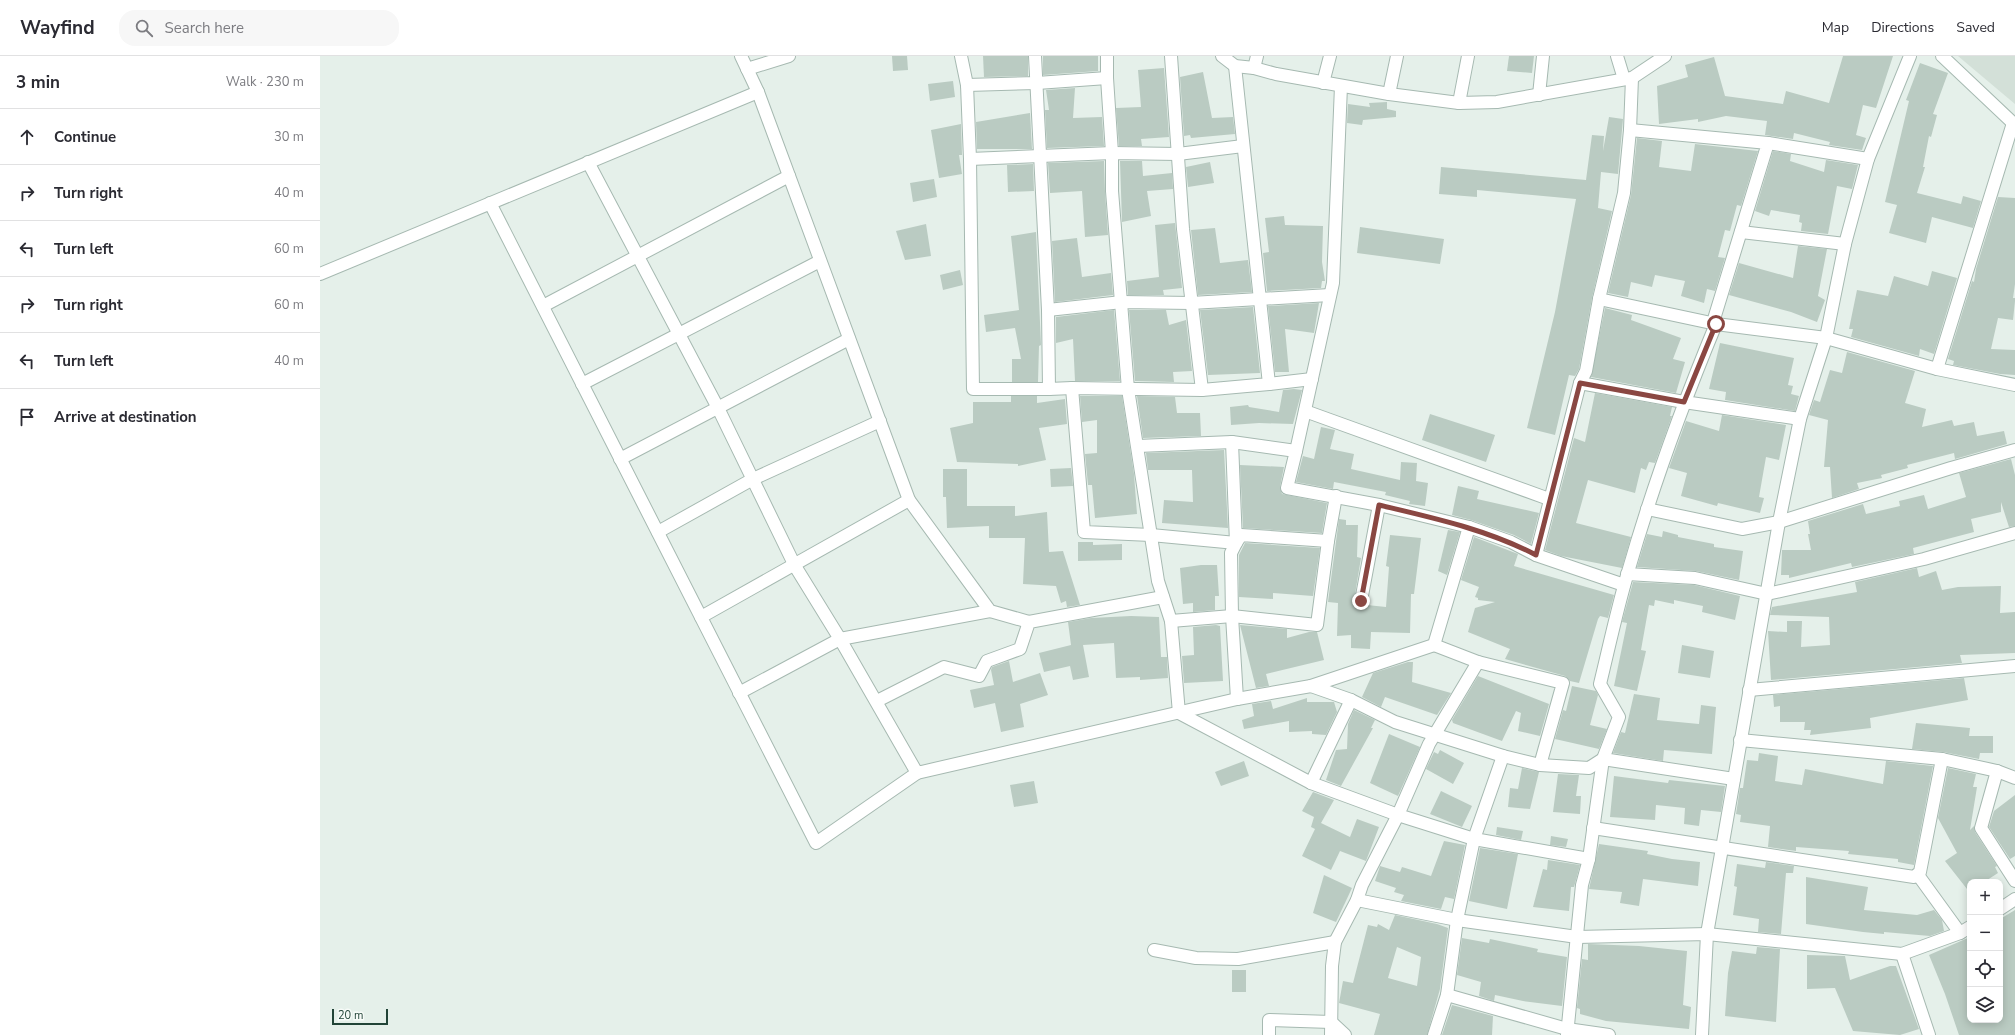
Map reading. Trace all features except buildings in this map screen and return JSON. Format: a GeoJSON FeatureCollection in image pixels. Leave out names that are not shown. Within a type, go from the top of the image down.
{"type":"FeatureCollection","features":[{"type":"Feature","properties":{"kind":"street"},"geometry":{"type":"LineString","coordinates":[[741,56],[758,92],[909,500],[990,611]]}},
{"type":"Feature","properties":{"kind":"street"},"geometry":{"type":"LineString","coordinates":[[747,69],[790,56]]}},
{"type":"Feature","properties":{"kind":"street"},"geometry":{"type":"LineString","coordinates":[[961,56],[967,85],[970,159],[973,389],[1072,388],[1202,390],[1312,379]]}},
{"type":"Feature","properties":{"kind":"street"},"geometry":{"type":"LineString","coordinates":[[1035,56],[1048,310],[1049,389]]}},
{"type":"Feature","properties":{"kind":"street"},"geometry":{"type":"LineString","coordinates":[[1107,56],[1106,78],[1112,153],[1112,190],[1128,389],[1158,581],[1171,621],[1179,713]]}},
{"type":"Feature","properties":{"kind":"street"},"geometry":{"type":"LineString","coordinates":[[1170,56],[1183,229],[1202,390]]}},
{"type":"Feature","properties":{"kind":"street"},"geometry":{"type":"LineString","coordinates":[[1222,56],[1235,66],[1242,146],[1261,300],[1269,384]]}},
{"type":"Feature","properties":{"kind":"street"},"geometry":{"type":"LineString","coordinates":[[1323,82],[1330,56]]}},
{"type":"Feature","properties":{"kind":"street"},"geometry":{"type":"LineString","coordinates":[[1389,94],[1398,56]]}},
{"type":"Feature","properties":{"kind":"street"},"geometry":{"type":"LineString","coordinates":[[1460,102],[1468,56]]}},
{"type":"Feature","properties":{"kind":"street"},"geometry":{"type":"LineString","coordinates":[[1539,95],[1543,56]]}},
{"type":"Feature","properties":{"kind":"street"},"geometry":{"type":"LineString","coordinates":[[1536,555],[1549,499],[1580,383],[1586,371],[1599,299],[1624,193],[1630,130],[1628,78],[1617,56]]}},
{"type":"Feature","properties":{"kind":"street"},"geometry":{"type":"LineString","coordinates":[[1235,66],[1256,62],[1323,82],[1389,94],[1460,102],[1497,102],[1628,78],[1665,56]]}},
{"type":"Feature","properties":{"kind":"street"},"geometry":{"type":"LineString","coordinates":[[1702,1035],[1708,934],[1740,740],[1779,522],[1800,419],[1826,338],[1845,244],[1868,159],[1910,56]]}},
{"type":"Feature","properties":{"kind":"street"},"geometry":{"type":"LineString","coordinates":[[1937,369],[2014,124],[1942,56]]}},
{"type":"Feature","properties":{"kind":"street"},"geometry":{"type":"LineString","coordinates":[[967,85],[1037,84],[1106,78]]}},
{"type":"Feature","properties":{"kind":"street"},"geometry":{"type":"LineString","coordinates":[[1341,86],[1333,283],[1287,488],[1379,505],[1469,527],[1511,542],[1536,555],[1626,579],[1695,578],[1767,594],[1924,559],[2015,533]]}},
{"type":"Feature","properties":{"kind":"street"},"geometry":{"type":"LineString","coordinates":[[320,274],[758,92]]}},
{"type":"Feature","properties":{"kind":"street"},"geometry":{"type":"LineString","coordinates":[[1630,130],[1768,143],[1868,159]]}},
{"type":"Feature","properties":{"kind":"street"},"geometry":{"type":"LineString","coordinates":[[1567,1032],[1582,885],[1589,859],[1603,759],[1619,717],[1600,684],[1626,579],[1647,509],[1684,402],[1716,324],[1714,319],[1768,143]]}},
{"type":"Feature","properties":{"kind":"street"},"geometry":{"type":"LineString","coordinates":[[970,159],[1112,153],[1178,154],[1242,146]]}},
{"type":"Feature","properties":{"kind":"street"},"geometry":{"type":"LineString","coordinates":[[588,162],[718,408],[795,566],[840,638],[917,773]]}},
{"type":"Feature","properties":{"kind":"street"},"geometry":{"type":"LineString","coordinates":[[543,306],[789,176]]}},
{"type":"Feature","properties":{"kind":"street"},"geometry":{"type":"LineString","coordinates":[[490,203],[816,843],[917,773],[1236,699],[1311,686],[1434,645],[1478,662],[1563,683],[1540,765]]}},
{"type":"Feature","properties":{"kind":"street"},"geometry":{"type":"LineString","coordinates":[[1741,232],[1845,244]]}},
{"type":"Feature","properties":{"kind":"street"},"geometry":{"type":"LineString","coordinates":[[582,384],[820,260]]}},
{"type":"Feature","properties":{"kind":"street"},"geometry":{"type":"LineString","coordinates":[[1048,310],[1122,302],[1191,303],[1330,295]]}},
{"type":"Feature","properties":{"kind":"street"},"geometry":{"type":"LineString","coordinates":[[1599,299],[1716,324],[1826,338],[1937,369],[2015,385]]}},
{"type":"Feature","properties":{"kind":"street"},"geometry":{"type":"LineString","coordinates":[[620,458],[849,339]]}},
{"type":"Feature","properties":{"kind":"street"},"geometry":{"type":"LineString","coordinates":[[1580,383],[1684,402],[1800,419]]}},
{"type":"Feature","properties":{"kind":"street"},"geometry":{"type":"LineString","coordinates":[[1072,388],[1084,532],[1151,535],[1236,543]]}},
{"type":"Feature","properties":{"kind":"street"},"geometry":{"type":"LineString","coordinates":[[1305,411],[1549,499]]}},
{"type":"Feature","properties":{"kind":"street"},"geometry":{"type":"LineString","coordinates":[[658,532],[752,479],[880,421]]}},
{"type":"Feature","properties":{"kind":"street"},"geometry":{"type":"LineString","coordinates":[[1138,446],[1232,442],[1296,451]]}},
{"type":"Feature","properties":{"kind":"street"},"geometry":{"type":"LineString","coordinates":[[1232,442],[1236,543]]}},
{"type":"Feature","properties":{"kind":"street"},"geometry":{"type":"LineString","coordinates":[[1647,509],[1742,529],[1779,522],[1951,468],[2015,450]]}},
{"type":"Feature","properties":{"kind":"street"},"geometry":{"type":"LineString","coordinates":[[1171,621],[1232,616],[1317,625],[1328,540],[1336,496]]}},
{"type":"Feature","properties":{"kind":"street"},"geometry":{"type":"LineString","coordinates":[[701,617],[795,566],[909,500]]}},
{"type":"Feature","properties":{"kind":"street"},"geometry":{"type":"LineString","coordinates":[[1361,601],[1379,505]]}},
{"type":"Feature","properties":{"kind":"street"},"geometry":{"type":"LineString","coordinates":[[1434,645],[1469,527]]}},
{"type":"Feature","properties":{"kind":"street"},"geometry":{"type":"LineString","coordinates":[[1236,699],[1231,553],[1236,543],[1241,535],[1328,540]]}},
{"type":"Feature","properties":{"kind":"street"},"geometry":{"type":"LineString","coordinates":[[739,693],[840,638],[990,611],[1029,622],[1163,597]]}},
{"type":"Feature","properties":{"kind":"street"},"geometry":{"type":"LineString","coordinates":[[877,701],[944,667],[979,676],[987,661],[1020,649],[1029,622]]}},
{"type":"Feature","properties":{"kind":"street"},"geometry":{"type":"LineString","coordinates":[[1331,1035],[1332,966],[1336,942],[1357,900],[1362,885],[1398,815],[1435,734],[1478,662]]}},
{"type":"Feature","properties":{"kind":"street"},"geometry":{"type":"LineString","coordinates":[[1749,690],[2015,666]]}},
{"type":"Feature","properties":{"kind":"street"},"geometry":{"type":"LineString","coordinates":[[1311,686],[1351,700],[1395,722],[1503,756],[1540,765],[1589,768],[1603,759],[1734,779]]}},
{"type":"Feature","properties":{"kind":"street"},"geometry":{"type":"LineString","coordinates":[[1311,783],[1351,700]]}},
{"type":"Feature","properties":{"kind":"street"},"geometry":{"type":"LineString","coordinates":[[1179,713],[1311,783],[1398,815],[1474,839],[1589,859]]}},
{"type":"Feature","properties":{"kind":"street"},"geometry":{"type":"LineString","coordinates":[[1740,740],[1942,759],[1997,771],[2015,778]]}},
{"type":"Feature","properties":{"kind":"street"},"geometry":{"type":"LineString","coordinates":[[1434,1035],[1447,995],[1456,920],[1474,839],[1503,756]]}},
{"type":"Feature","properties":{"kind":"street"},"geometry":{"type":"LineString","coordinates":[[1918,876],[1942,759]]}},
{"type":"Feature","properties":{"kind":"street"},"geometry":{"type":"LineString","coordinates":[[1997,771],[1981,828],[2015,881]]}},
{"type":"Feature","properties":{"kind":"street"},"geometry":{"type":"LineString","coordinates":[[1593,828],[1723,847],[1910,878],[1918,876]]}},
{"type":"Feature","properties":{"kind":"street"},"geometry":{"type":"LineString","coordinates":[[1357,900],[1456,920],[1577,936],[1708,934],[1902,954],[1965,930],[1918,876]]}},
{"type":"Feature","properties":{"kind":"street"},"geometry":{"type":"LineString","coordinates":[[2003,907],[2015,900]]}},
{"type":"Feature","properties":{"kind":"street"},"geometry":{"type":"LineString","coordinates":[[1154,950],[1196,958],[1238,959],[1336,942]]}},
{"type":"Feature","properties":{"kind":"street"},"geometry":{"type":"LineString","coordinates":[[1902,954],[1928,1035]]}},
{"type":"Feature","properties":{"kind":"street"},"geometry":{"type":"LineString","coordinates":[[1447,995],[1567,1032],[1609,1035]]}},
{"type":"Feature","properties":{"kind":"street"},"geometry":{"type":"LineString","coordinates":[[1269,1035],[1269,1020],[1331,1022],[1345,1035]]}},
{"type":"Feature","properties":{"kind":"shaded area"},"geometry":{"type":"Polygon","coordinates":[[[1958,56],[2015,56],[2015,104],[1958,56]]]}},
{"type":"Feature","properties":{"kind":"route"},"geometry":{"type":"LineString","coordinates":[[1361,601],[1379,505],[1469,527],[1511,542],[1536,555],[1549,499],[1580,383],[1684,402],[1716,324]]}}]}
